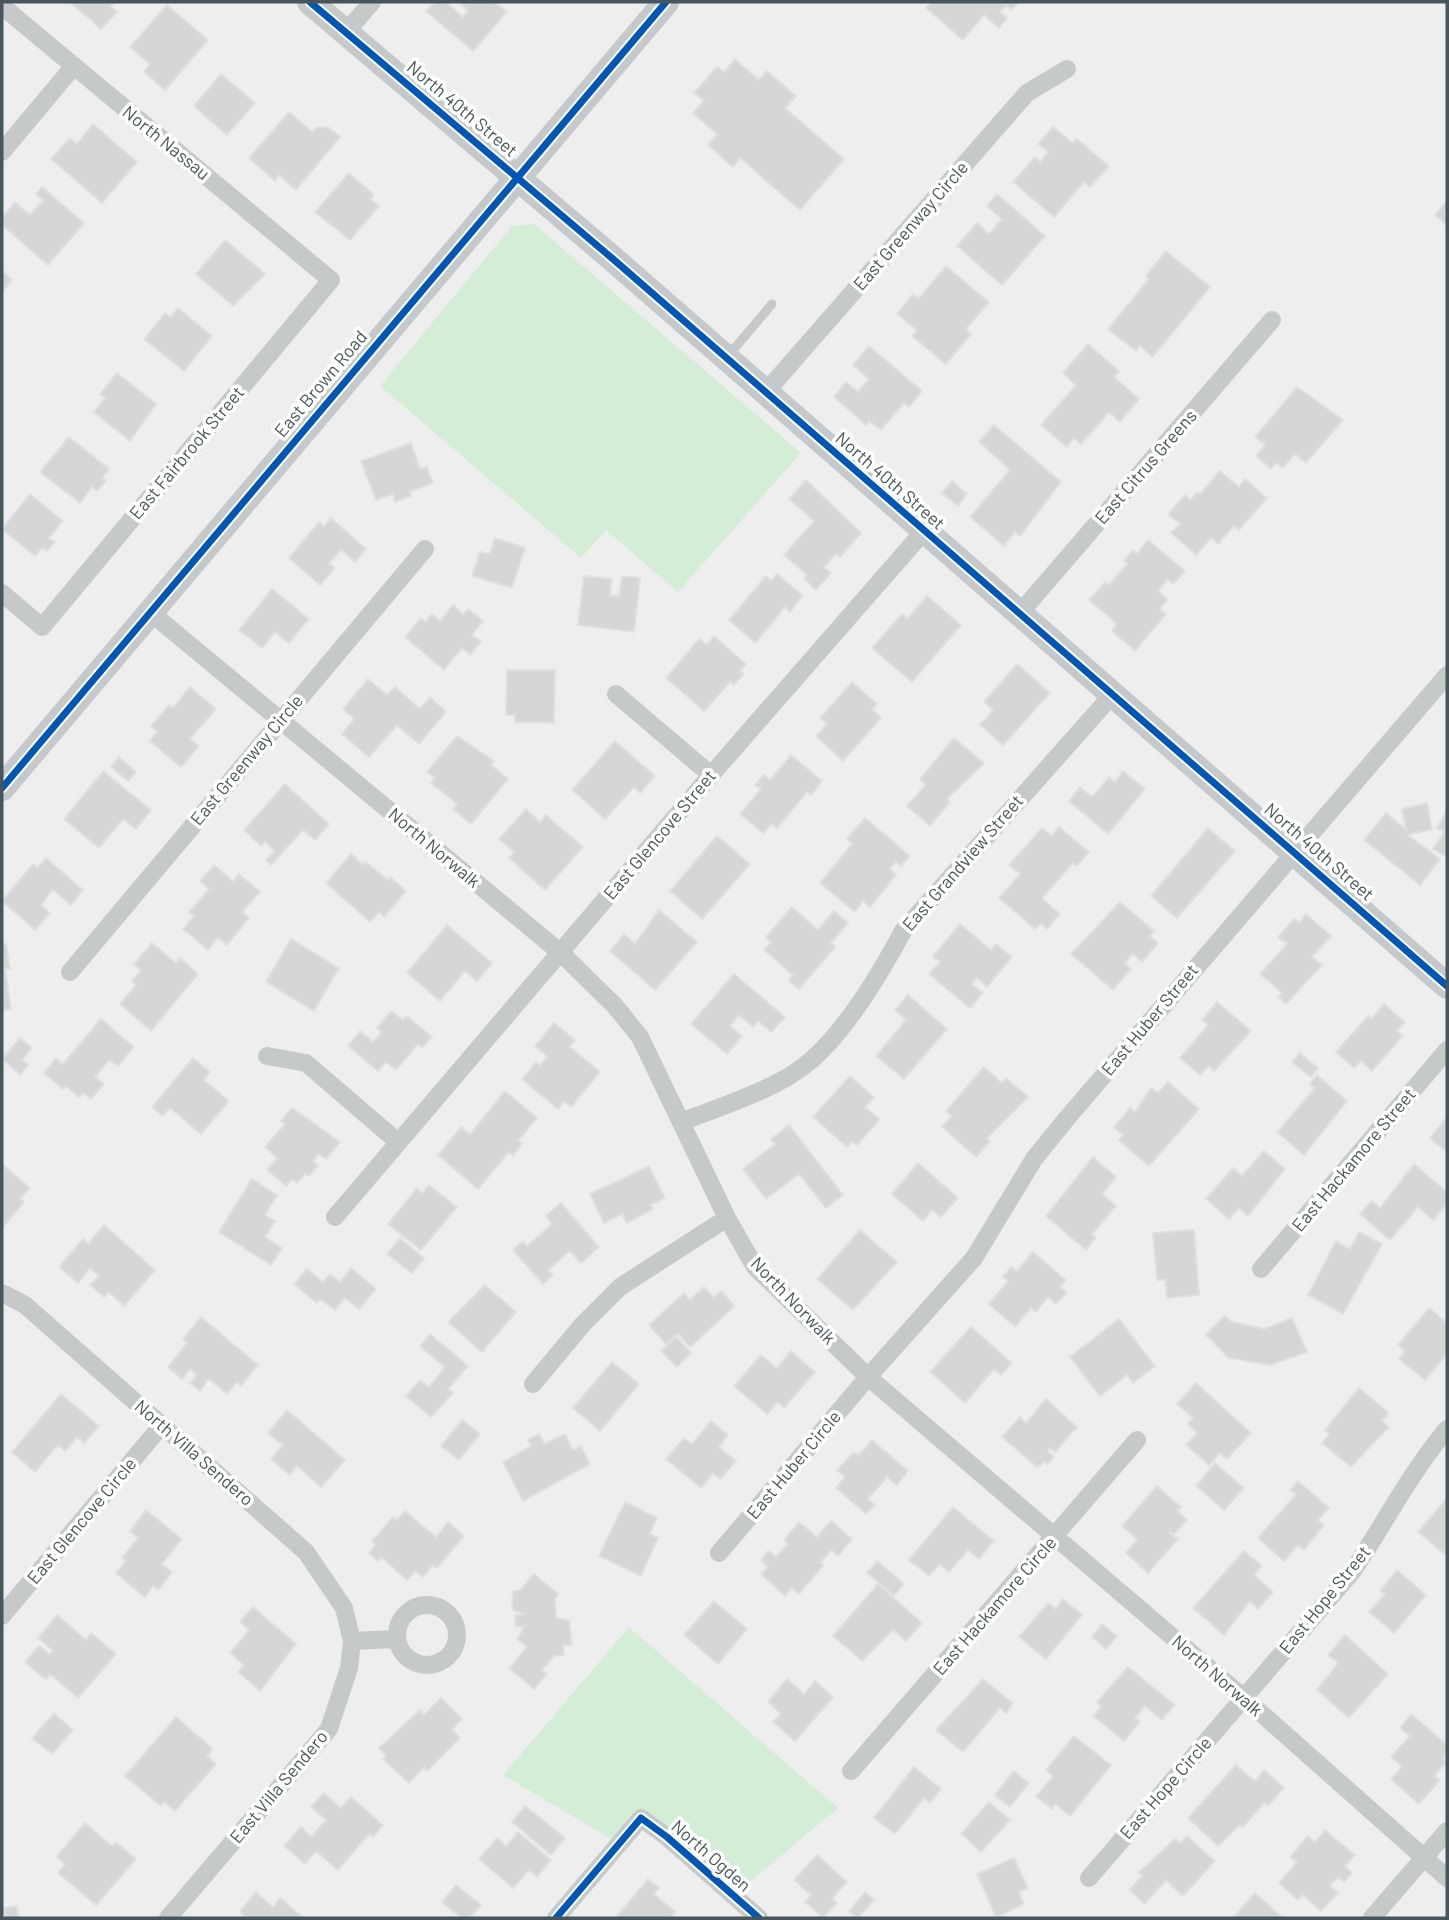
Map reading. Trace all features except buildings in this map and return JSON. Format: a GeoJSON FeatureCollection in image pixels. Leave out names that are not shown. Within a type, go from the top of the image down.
{"type":"FeatureCollection","features":[{"type":"Feature","properties":{"kind":"street","name":"North 40th Street"},"geometry":{"type":"LineString","coordinates":[[310,2],[517,176],[764,394],[1020,613],[1447,986]]}},
{"type":"Feature","properties":{"kind":"street"},"geometry":{"type":"LineString","coordinates":[[346,32],[372,2]]}},
{"type":"Feature","properties":{"kind":"street","name":"East Brown Road"},"geometry":{"type":"LineString","coordinates":[[2,788],[666,2]]}},
{"type":"Feature","properties":{"kind":"street","name":"North Nassau"},"geometry":{"type":"LineString","coordinates":[[2,6],[331,280]]}},
{"type":"Feature","properties":{"kind":"street"},"geometry":{"type":"LineString","coordinates":[[2,152],[73,67]]}},
{"type":"Feature","properties":{"kind":"street","name":"East Greenway Circle"},"geometry":{"type":"LineString","coordinates":[[764,394],[1027,93],[1067,69]]}},
{"type":"Feature","properties":{"kind":"street","name":"East Fairbrook Street"},"geometry":{"type":"LineString","coordinates":[[2,593],[42,627],[331,280]]}},
{"type":"Feature","properties":{"kind":"street","name":"East Citrus Greens"},"geometry":{"type":"LineString","coordinates":[[1020,613],[1272,320]]}},
{"type":"Feature","properties":{"kind":"street","name":"East Glencove Street"},"geometry":{"type":"LineString","coordinates":[[398,1142],[711,775],[924,531]]}},
{"type":"Feature","properties":{"kind":"street","name":"East Greenway Circle"},"geometry":{"type":"LineString","coordinates":[[70,972],[425,549]]}},
{"type":"Feature","properties":{"kind":"street","name":"North Norwalk"},"geometry":{"type":"LineString","coordinates":[[150,612],[561,953],[615,1006],[640,1037],[727,1218],[755,1267],[869,1377],[1244,1698],[1447,1878]]}},
{"type":"Feature","properties":{"kind":"street","name":"East Huber Street"},"geometry":{"type":"LineString","coordinates":[[869,1377],[974,1258],[1034,1159],[1068,1117],[1447,675]]}},
{"type":"Feature","properties":{"kind":"street"},"geometry":{"type":"LineString","coordinates":[[616,694],[711,775]]}},
{"type":"Feature","properties":{"kind":"street","name":"East Grandview Street"},"geometry":{"type":"LineString","coordinates":[[681,1122],[753,1094],[808,1063],[879,976],[903,931],[1113,694]]}},
{"type":"Feature","properties":{"kind":"street","name":"East Hackamore Street"},"geometry":{"type":"LineString","coordinates":[[1261,1269],[1447,1050]]}},
{"type":"Feature","properties":{"kind":"street"},"geometry":{"type":"LineString","coordinates":[[267,1056],[306,1063],[398,1142],[334,1217]]}},
{"type":"Feature","properties":{"kind":"street"},"geometry":{"type":"LineString","coordinates":[[533,1384],[583,1324],[620,1287],[727,1218]]}},
{"type":"Feature","properties":{"kind":"street","name":"North Villa Sendero"},"geometry":{"type":"LineString","coordinates":[[2,1293],[25,1305],[306,1552],[344,1608],[352,1641]]}},
{"type":"Feature","properties":{"kind":"street","name":"East Huber Circle"},"geometry":{"type":"LineString","coordinates":[[719,1553],[869,1377]]}},
{"type":"Feature","properties":{"kind":"street","name":"East Glencove Circle"},"geometry":{"type":"LineString","coordinates":[[2,1616],[162,1425]]}},
{"type":"Feature","properties":{"kind":"street","name":"East Hope Street"},"geometry":{"type":"LineString","coordinates":[[1244,1698],[1352,1572],[1382,1528],[1404,1484],[1447,1429]]}},
{"type":"Feature","properties":{"kind":"street","name":"East Hackamore Circle"},"geometry":{"type":"LineString","coordinates":[[851,1771],[1137,1440]]}},
{"type":"Feature","properties":{"kind":"street"},"geometry":{"type":"LineString","coordinates":[[352,1641],[397,1639]]}},
{"type":"Feature","properties":{"kind":"street","name":"East Villa Sendero"},"geometry":{"type":"LineString","coordinates":[[168,1918],[329,1729],[349,1668],[352,1641]]}},
{"type":"Feature","properties":{"kind":"street","name":"East Hope Circle"},"geometry":{"type":"LineString","coordinates":[[1088,1878],[1244,1698]]}},
{"type":"Feature","properties":{"kind":"street","name":"North Ogden"},"geometry":{"type":"LineString","coordinates":[[556,1918],[641,1818],[667,1837],[759,1918]]}},
{"type":"Feature","properties":{"kind":"street"},"geometry":{"type":"LineString","coordinates":[[1372,1918],[1447,1831]]}},
{"type":"Feature","properties":{"kind":"lane"},"geometry":{"type":"LineString","coordinates":[[725,359],[772,304]]}},
{"type":"Feature","properties":{"kind":"green space"},"geometry":{"type":"Polygon","coordinates":[[[534,224],[801,453],[678,592],[606,530],[581,558],[380,386],[512,226],[534,224]]]}},
{"type":"Feature","properties":{"kind":"green space"},"geometry":{"type":"Polygon","coordinates":[[[629,1627],[838,1808],[733,1896],[641,1819],[618,1843],[503,1775],[629,1627]]]}},
{"type":"Feature","properties":{"kind":"cycle path"},"geometry":{"type":"LineString","coordinates":[[310,2],[613,259],[1447,986]]}},
{"type":"Feature","properties":{"kind":"cycle path"},"geometry":{"type":"LineString","coordinates":[[2,788],[666,2]]}},
{"type":"Feature","properties":{"kind":"cycle path"},"geometry":{"type":"LineString","coordinates":[[556,1918],[641,1818],[667,1837],[759,1918]]}}]}
